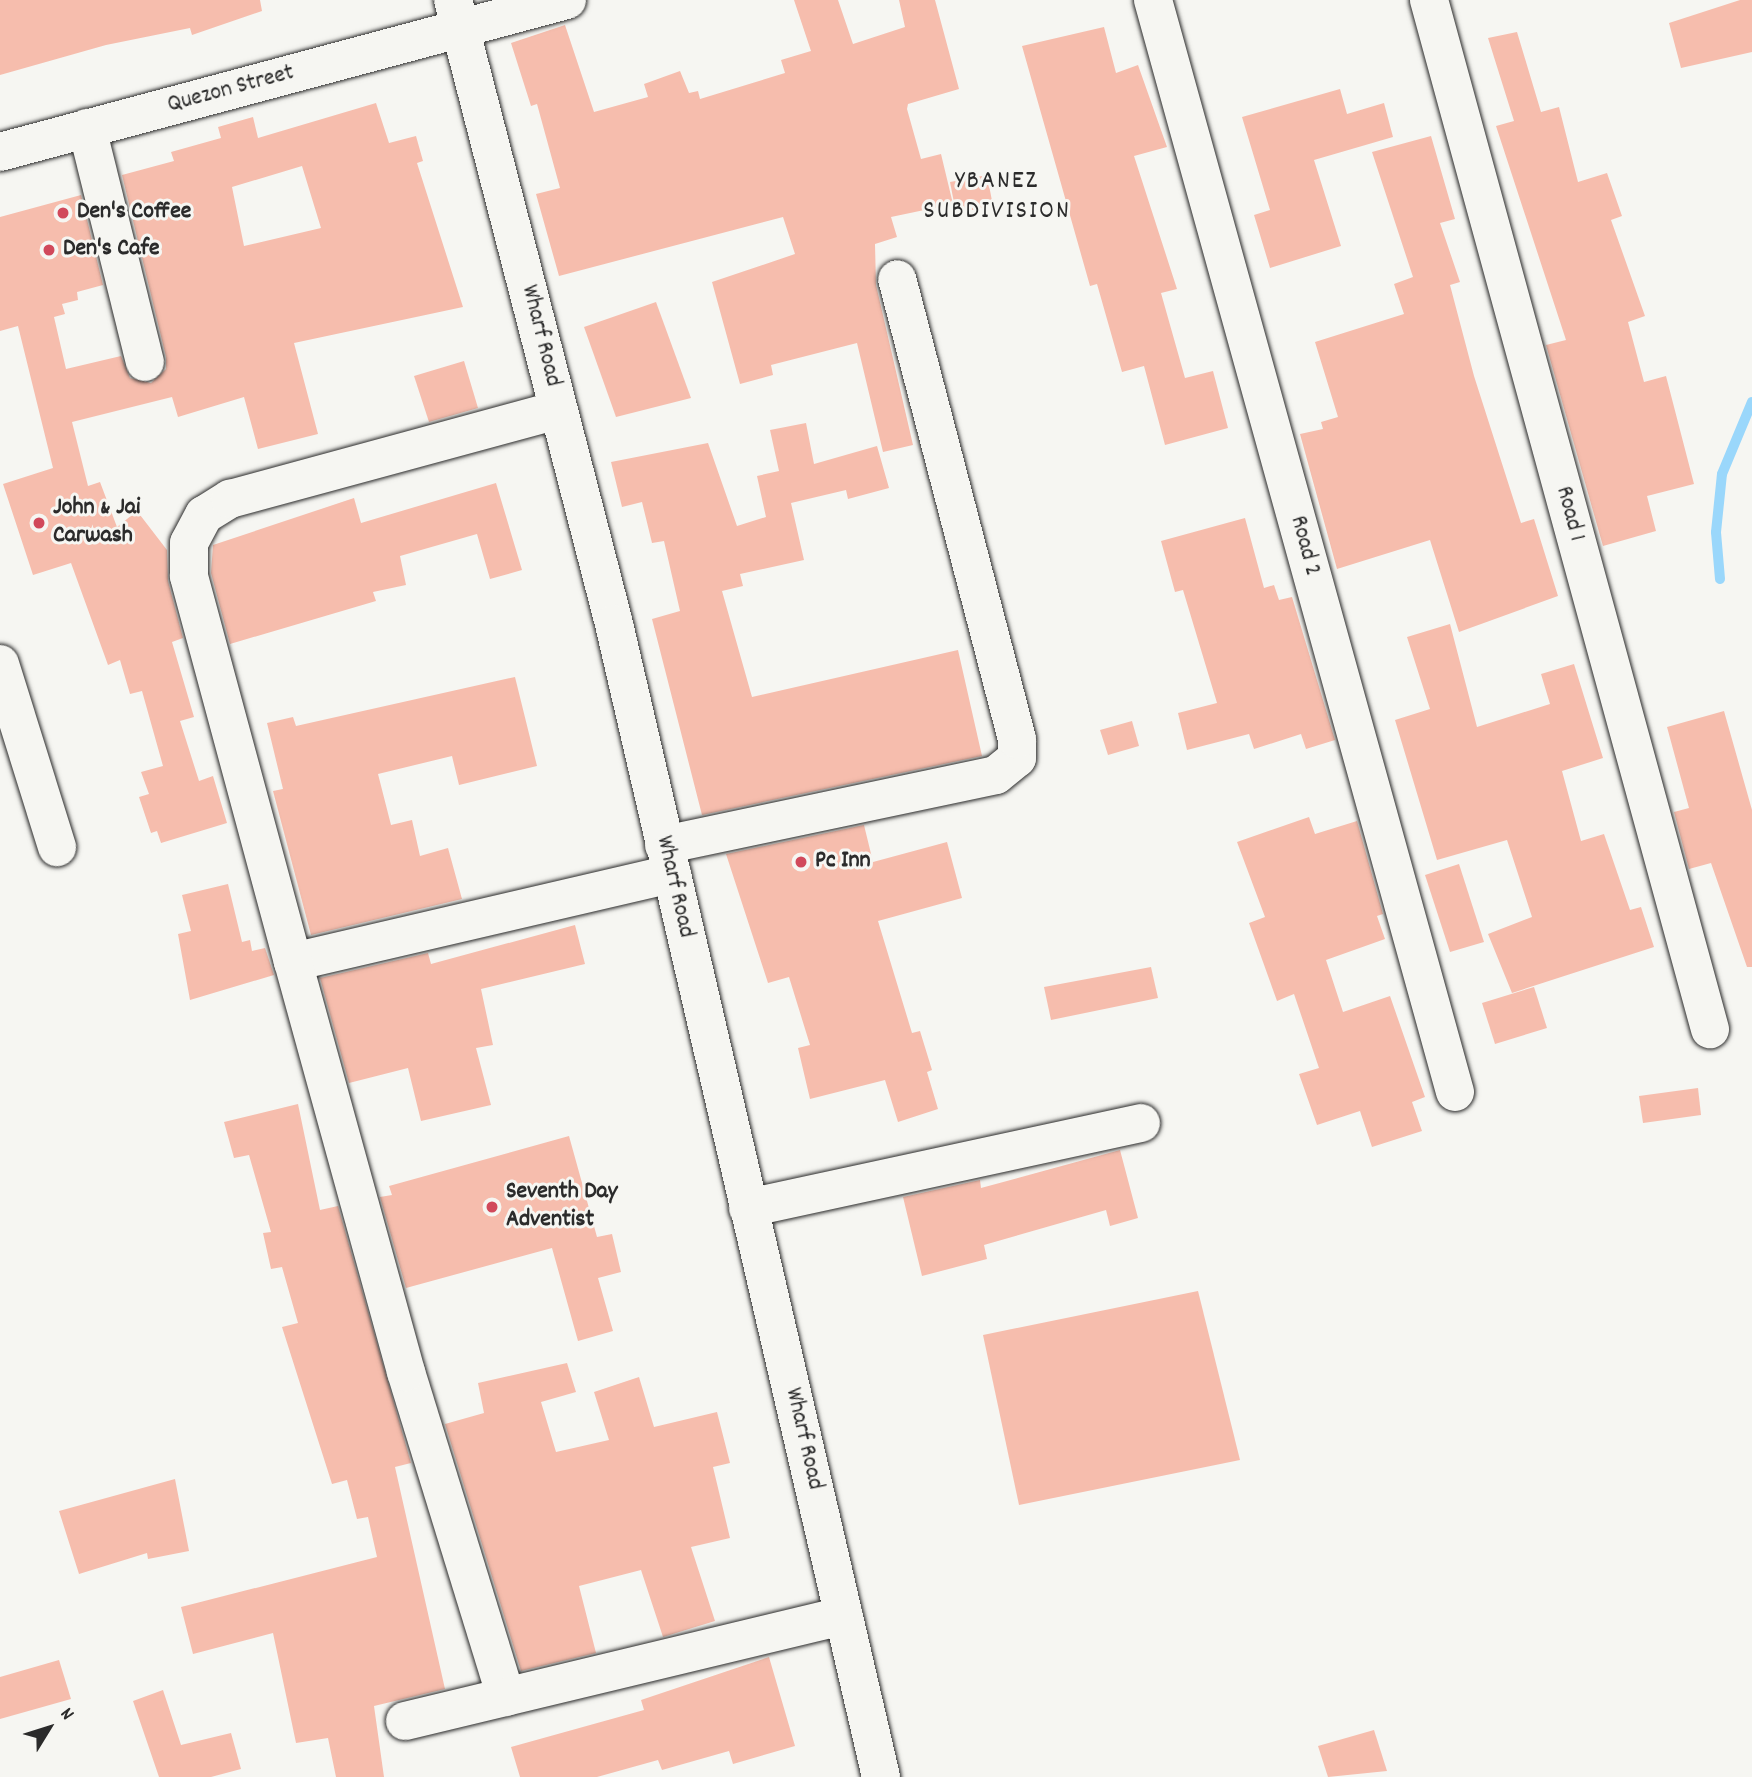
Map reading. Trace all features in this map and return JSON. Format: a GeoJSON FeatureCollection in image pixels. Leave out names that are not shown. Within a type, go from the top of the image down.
{"type":"FeatureCollection","features":[{"type":"Feature","properties":{"kind":"street","name":"Quezon Street"},"geometry":{"type":"LineString","coordinates":[[0,152],[87,128],[458,14],[567,0]]}},
{"type":"Feature","properties":{"kind":"street","name":"Road 2"},"geometry":{"type":"LineString","coordinates":[[1153,0],[1455,1093]]}},
{"type":"Feature","properties":{"kind":"street","name":"Road 1"},"geometry":{"type":"LineString","coordinates":[[1429,0],[1710,1029]]}},
{"type":"Feature","properties":{"kind":"street","name":"Wharf Road"},"geometry":{"type":"LineString","coordinates":[[458,14],[668,860],[881,1777]]}},
{"type":"Feature","properties":{"kind":"street"},"geometry":{"type":"LineString","coordinates":[[87,128],[145,362]]}},
{"type":"Feature","properties":{"kind":"street"},"geometry":{"type":"LineString","coordinates":[[293,962],[668,860],[996,775],[1017,758],[1017,739],[897,279]]}},
{"type":"Feature","properties":{"kind":"street"},"geometry":{"type":"LineString","coordinates":[[506,1697],[406,1372],[293,962],[189,576],[189,543],[204,515],[230,499],[558,410]]}},
{"type":"Feature","properties":{"kind":"street"},"geometry":{"type":"LineString","coordinates":[[2,678],[57,847]]}},
{"type":"Feature","properties":{"kind":"street"},"geometry":{"type":"LineString","coordinates":[[748,1208],[1141,1123]]}},
{"type":"Feature","properties":{"kind":"street"},"geometry":{"type":"LineString","coordinates":[[405,1721],[844,1616]]}},
{"type":"Feature","properties":{"kind":"building"},"geometry":{"type":"Polygon","coordinates":[[[0,0],[260,0],[262,11],[192,35],[190,28],[106,45],[0,75],[0,0]]]}},
{"type":"Feature","properties":{"kind":"building"},"geometry":{"type":"Polygon","coordinates":[[[794,0],[838,0],[853,44],[905,27],[899,0],[935,0],[959,89],[908,104],[907,109],[921,159],[941,154],[953,204],[891,217],[897,237],[875,244],[876,285],[913,445],[883,452],[857,343],[771,365],[773,375],[740,384],[712,282],[795,254],[783,217],[559,276],[536,194],[560,188],[537,104],[531,106],[511,43],[565,25],[594,112],[648,97],[644,84],[680,71],[689,93],[698,91],[700,99],[785,73],[781,60],[811,51],[794,0]]]}},
{"type":"Feature","properties":{"kind":"building"},"geometry":{"type":"Polygon","coordinates":[[[1740,0],[1752,0],[1752,52],[1681,68],[1669,23],[1740,0]]]}},
{"type":"Feature","properties":{"kind":"building"},"geometry":{"type":"Polygon","coordinates":[[[1104,27],[1116,73],[1138,65],[1167,147],[1134,156],[1177,289],[1161,293],[1185,378],[1213,371],[1228,428],[1165,445],[1144,366],[1122,372],[1097,284],[1090,286],[1022,46],[1104,27]]]}},
{"type":"Feature","properties":{"kind":"building"},"geometry":{"type":"Polygon","coordinates":[[[1517,32],[1541,112],[1559,107],[1578,182],[1607,173],[1622,216],[1611,220],[1645,316],[1628,322],[1644,382],[1666,376],[1694,484],[1647,496],[1656,531],[1603,546],[1546,345],[1566,340],[1496,126],[1514,121],[1488,38],[1517,32]]]}},
{"type":"Feature","properties":{"kind":"building"},"geometry":{"type":"Polygon","coordinates":[[[1340,89],[1347,114],[1384,103],[1393,137],[1314,160],[1341,246],[1270,268],[1254,215],[1270,210],[1242,117],[1340,89]]]}},
{"type":"Feature","properties":{"kind":"building"},"geometry":{"type":"Polygon","coordinates":[[[376,103],[389,143],[416,136],[423,161],[417,163],[463,307],[294,343],[318,434],[258,449],[244,397],[178,417],[172,397],[72,422],[88,486],[100,482],[117,527],[137,511],[167,550],[168,581],[183,638],[172,642],[194,717],[180,721],[199,781],[213,776],[227,823],[161,843],[157,831],[151,833],[139,797],[149,794],[141,772],[163,766],[142,691],[130,694],[120,660],[108,665],[71,563],[33,575],[3,484],[53,468],[18,326],[0,331],[0,217],[81,195],[103,285],[77,292],[78,300],[62,304],[65,314],[54,317],[66,369],[121,356],[130,378],[151,383],[166,369],[166,357],[122,175],[174,161],[171,152],[221,138],[218,127],[253,117],[258,138],[376,103]],[[302,166],[232,187],[244,246],[321,228],[302,166]]]}},
{"type":"Feature","properties":{"kind":"building"},"geometry":{"type":"Polygon","coordinates":[[[1431,136],[1455,219],[1440,223],[1460,282],[1450,285],[1474,376],[1521,523],[1534,519],[1558,596],[1459,632],[1430,540],[1337,569],[1300,434],[1323,429],[1321,422],[1338,417],[1315,342],[1404,314],[1394,284],[1413,277],[1372,152],[1431,136]]]}},
{"type":"Feature","properties":{"kind":"building"},"geometry":{"type":"Polygon","coordinates":[[[987,175],[993,206],[956,213],[950,182],[987,175]]]}},
{"type":"Feature","properties":{"kind":"building"},"geometry":{"type":"Polygon","coordinates":[[[656,302],[691,398],[616,417],[584,327],[656,302]]]}},
{"type":"Feature","properties":{"kind":"building"},"geometry":{"type":"Polygon","coordinates":[[[464,361],[478,408],[429,422],[414,376],[464,361]]]}},
{"type":"Feature","properties":{"kind":"building"},"geometry":{"type":"Polygon","coordinates":[[[806,423],[814,464],[877,446],[889,488],[848,499],[846,490],[791,503],[804,560],[740,574],[743,586],[722,591],[752,697],[958,650],[982,756],[702,815],[652,619],[680,611],[664,541],[652,543],[642,502],[622,507],[611,462],[708,443],[737,526],[766,517],[757,476],[779,471],[770,430],[806,423]]]}},
{"type":"Feature","properties":{"kind":"building"},"geometry":{"type":"Polygon","coordinates":[[[496,483],[522,570],[490,579],[477,534],[400,556],[406,585],[373,592],[376,601],[230,644],[211,573],[213,545],[354,498],[361,523],[496,483]]]}},
{"type":"Feature","properties":{"kind":"building"},"geometry":{"type":"Polygon","coordinates":[[[1245,518],[1264,588],[1274,585],[1279,600],[1292,597],[1335,740],[1306,749],[1301,734],[1254,749],[1249,734],[1187,750],[1178,713],[1217,703],[1183,590],[1175,592],[1161,541],[1245,518]]]}},
{"type":"Feature","properties":{"kind":"building"},"geometry":{"type":"Polygon","coordinates":[[[1450,624],[1477,727],[1550,704],[1541,674],[1574,664],[1603,758],[1562,771],[1581,841],[1604,834],[1630,910],[1641,907],[1654,947],[1512,993],[1488,934],[1532,917],[1507,840],[1437,860],[1395,720],[1430,709],[1407,637],[1450,624]]]}},
{"type":"Feature","properties":{"kind":"building"},"geometry":{"type":"Polygon","coordinates":[[[515,677],[537,766],[459,785],[452,756],[378,774],[391,825],[412,820],[420,856],[448,848],[462,899],[311,935],[273,791],[283,789],[267,723],[293,717],[296,726],[515,677]]]}},
{"type":"Feature","properties":{"kind":"building"},"geometry":{"type":"Polygon","coordinates":[[[1724,711],[1752,810],[1752,967],[1747,967],[1711,863],[1689,869],[1674,812],[1689,808],[1667,727],[1724,711]]]}},
{"type":"Feature","properties":{"kind":"building"},"geometry":{"type":"Polygon","coordinates":[[[1132,721],[1139,746],[1108,755],[1100,730],[1132,721]]]}},
{"type":"Feature","properties":{"kind":"building"},"geometry":{"type":"Polygon","coordinates":[[[1309,817],[1315,834],[1357,821],[1383,914],[1377,916],[1385,939],[1326,960],[1343,1012],[1390,996],[1425,1097],[1412,1102],[1422,1131],[1372,1147],[1360,1111],[1317,1125],[1299,1074],[1319,1068],[1294,994],[1277,1001],[1249,923],[1265,917],[1237,842],[1309,817]]]}},
{"type":"Feature","properties":{"kind":"building"},"geometry":{"type":"Polygon","coordinates":[[[864,825],[873,862],[947,842],[962,898],[878,921],[912,1033],[920,1031],[932,1070],[927,1072],[938,1109],[898,1122],[885,1080],[810,1099],[798,1048],[810,1045],[789,977],[768,983],[726,854],[864,825]]]}},
{"type":"Feature","properties":{"kind":"building"},"geometry":{"type":"Polygon","coordinates":[[[1459,864],[1484,942],[1450,952],[1425,875],[1459,864]]]}},
{"type":"Feature","properties":{"kind":"building"},"geometry":{"type":"Polygon","coordinates":[[[228,884],[242,942],[250,940],[252,951],[265,948],[274,975],[190,1000],[178,934],[191,931],[182,895],[228,884]]]}},
{"type":"Feature","properties":{"kind":"building"},"geometry":{"type":"Polygon","coordinates":[[[575,925],[585,964],[481,989],[493,1045],[476,1048],[491,1105],[421,1121],[408,1068],[349,1083],[320,978],[428,953],[431,964],[575,925]]]}},
{"type":"Feature","properties":{"kind":"building"},"geometry":{"type":"Polygon","coordinates":[[[1151,967],[1158,998],[1051,1020],[1044,987],[1151,967]]]}},
{"type":"Feature","properties":{"kind":"building"},"geometry":{"type":"Polygon","coordinates":[[[1534,987],[1547,1028],[1495,1044],[1482,1003],[1534,987]]]}},
{"type":"Feature","properties":{"kind":"building"},"geometry":{"type":"Polygon","coordinates":[[[1698,1088],[1701,1115],[1643,1123],[1639,1096],[1698,1088]]]}},
{"type":"Feature","properties":{"kind":"building"},"geometry":{"type":"Polygon","coordinates":[[[298,1104],[320,1210],[338,1206],[411,1463],[395,1467],[445,1689],[374,1706],[384,1777],[336,1777],[328,1738],[296,1743],[273,1633],[193,1654],[181,1607],[377,1557],[368,1517],[357,1519],[347,1480],[332,1484],[282,1327],[298,1323],[282,1267],[271,1269],[263,1233],[271,1232],[249,1155],[234,1158],[224,1122],[298,1104]]]}},
{"type":"Feature","properties":{"kind":"building","name":"Seventh Day Adventist"},"geometry":{"type":"Polygon","coordinates":[[[569,1136],[597,1237],[612,1234],[621,1272],[598,1278],[613,1331],[578,1341],[552,1248],[406,1288],[380,1197],[392,1195],[389,1186],[569,1136]]]}},
{"type":"Feature","properties":{"kind":"building"},"geometry":{"type":"Polygon","coordinates":[[[1120,1150],[1138,1218],[1110,1226],[1106,1210],[984,1245],[987,1259],[922,1276],[903,1197],[980,1180],[981,1188],[1120,1150]]]}},
{"type":"Feature","properties":{"kind":"building"},"geometry":{"type":"Polygon","coordinates":[[[1198,1291],[1240,1460],[1019,1505],[983,1335],[1198,1291]]]}},
{"type":"Feature","properties":{"kind":"building"},"geometry":{"type":"Polygon","coordinates":[[[567,1363],[576,1392],[541,1402],[556,1452],[609,1440],[594,1392],[639,1377],[654,1427],[717,1412],[730,1463],[713,1467],[730,1538],[691,1547],[715,1621],[663,1637],[641,1570],[579,1586],[596,1653],[521,1671],[445,1424],[484,1413],[478,1383],[567,1363]]]}},
{"type":"Feature","properties":{"kind":"building"},"geometry":{"type":"Polygon","coordinates":[[[175,1479],[189,1551],[148,1559],[147,1553],[79,1574],[59,1511],[175,1479]]]}},
{"type":"Feature","properties":{"kind":"building"},"geometry":{"type":"Polygon","coordinates":[[[769,1657],[795,1746],[733,1764],[729,1751],[662,1770],[658,1760],[597,1777],[520,1777],[511,1747],[644,1710],[641,1700],[769,1657]]]}},
{"type":"Feature","properties":{"kind":"building"},"geometry":{"type":"Polygon","coordinates":[[[59,1660],[71,1699],[0,1719],[0,1677],[59,1660]]]}},
{"type":"Feature","properties":{"kind":"building"},"geometry":{"type":"Polygon","coordinates":[[[163,1690],[181,1745],[231,1733],[241,1769],[211,1777],[159,1777],[133,1701],[163,1690]]]}},
{"type":"Feature","properties":{"kind":"building"},"geometry":{"type":"Polygon","coordinates":[[[1374,1730],[1387,1771],[1328,1777],[1318,1746],[1374,1730]]]}},
{"type":"Feature","properties":{"kind":"waterway"},"geometry":{"type":"LineString","coordinates":[[1720,579],[1716,532],[1722,474],[1752,402]]}},
{"type":"Feature","properties":{"kind":"place","name":"Den's Coffee"},"geometry":{"type":"Point","coordinates":[63,213]}},
{"type":"Feature","properties":{"kind":"place","name":"Den's Cafe"},"geometry":{"type":"Point","coordinates":[49,250]}},
{"type":"Feature","properties":{"kind":"place","name":"John & Jai Carwash"},"geometry":{"type":"Point","coordinates":[39,523]}},
{"type":"Feature","properties":{"kind":"place","name":"Pc Inn"},"geometry":{"type":"Point","coordinates":[801,862]}},
{"type":"Feature","properties":{"kind":"place","name":"Seventh Day Adventist"},"geometry":{"type":"Point","coordinates":[492,1207]}},
{"type":"Feature","properties":{"kind":"district","name":"YBANEZ SUBDIVISION"},"geometry":{"type":"Point","coordinates":[997,197]}}]}
